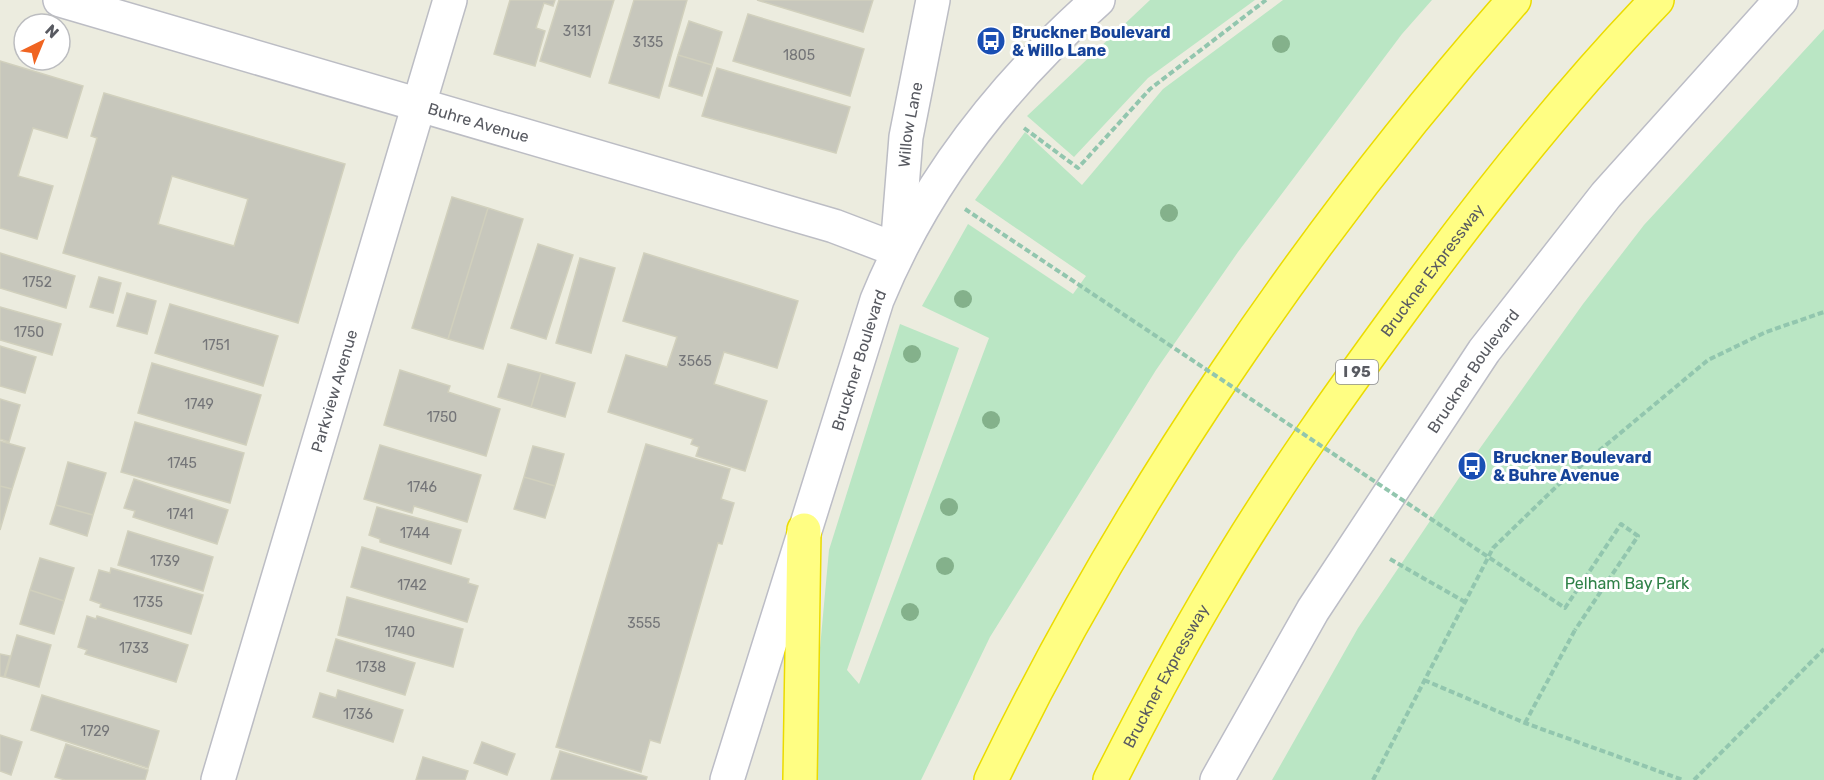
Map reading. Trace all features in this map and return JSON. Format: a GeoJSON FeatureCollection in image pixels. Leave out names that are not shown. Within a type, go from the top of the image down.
{"type":"FeatureCollection","features":[{"type":"Feature","properties":{"kind":"highway"},"geometry":{"type":"LineString","coordinates":[[991,780],[1048,670],[1111,559],[1236,360],[1306,259],[1384,155],[1514,0]]}},
{"type":"Feature","properties":{"kind":"highway","name":"Bruckner Expressway"},"geometry":{"type":"LineString","coordinates":[[1110,780],[1151,700],[1218,580],[1373,348],[1464,226],[1550,118],[1657,0]]}},
{"type":"Feature","properties":{"kind":"highway"},"geometry":{"type":"LineString","coordinates":[[800,780],[799,693],[804,530]]}},
{"type":"Feature","properties":{"kind":"street","name":"Buhre Avenue"},"geometry":{"type":"LineString","coordinates":[[60,0],[834,226],[897,250]]}},
{"type":"Feature","properties":{"kind":"street","name":"Parkview Avenue"},"geometry":{"type":"LineString","coordinates":[[218,780],[450,0]]}},
{"type":"Feature","properties":{"kind":"street","name":"Willow Lane"},"geometry":{"type":"LineString","coordinates":[[897,250],[906,137],[933,0]]}},
{"type":"Feature","properties":{"kind":"street","name":"Bruckner Boulevard"},"geometry":{"type":"LineString","coordinates":[[727,780],[877,300],[897,250],[949,166],[992,108],[1023,72],[1098,0]]}},
{"type":"Feature","properties":{"kind":"street","name":"Bruckner Boulevard"},"geometry":{"type":"LineString","coordinates":[[1217,780],[1268,686],[1357,540],[1484,351],[1547,269],[1668,123],[1781,0]]}},
{"type":"Feature","properties":{"kind":"path"},"geometry":{"type":"LineString","coordinates":[[1023,127],[1078,168],[1150,89],[1266,0]]}},
{"type":"Feature","properties":{"kind":"path"},"geometry":{"type":"LineString","coordinates":[[965,209],[1565,608],[1621,524],[1638,536],[1575,630],[1524,723]]}},
{"type":"Feature","properties":{"kind":"path"},"geometry":{"type":"LineString","coordinates":[[1373,780],[1493,548],[1558,485],[1708,360],[1766,332],[1824,312]]}},
{"type":"Feature","properties":{"kind":"path"},"geometry":{"type":"LineString","coordinates":[[1357,540],[1465,602]]}},
{"type":"Feature","properties":{"kind":"path"},"geometry":{"type":"LineString","coordinates":[[1694,780],[1824,649]]}},
{"type":"Feature","properties":{"kind":"path"},"geometry":{"type":"LineString","coordinates":[[1424,681],[1524,723],[1683,780]]}},
{"type":"Feature","properties":{"kind":"green space"},"geometry":{"type":"Polygon","coordinates":[[[1150,0],[1255,0],[1148,78],[1074,157],[1027,116],[1150,0]]]}},
{"type":"Feature","properties":{"kind":"green space"},"geometry":{"type":"Polygon","coordinates":[[[1283,0],[1432,0],[1402,34],[1238,252],[1156,370],[990,637],[921,780],[816,780],[816,691],[829,550],[900,324],[959,348],[847,670],[859,684],[989,338],[922,306],[968,224],[1073,294],[1086,276],[975,200],[1025,132],[1082,185],[1163,89],[1283,0]]]}},
{"type":"Feature","properties":{"kind":"green space","name":"Pelham Bay Park"},"geometry":{"type":"Polygon","coordinates":[[[1824,29],[1824,780],[1272,780],[1358,628],[1463,472],[1583,304],[1644,225],[1824,29]]]}},
{"type":"Feature","properties":{"kind":"building"},"geometry":{"type":"Polygon","coordinates":[[[510,0],[555,0],[553,6],[544,3],[536,28],[545,31],[535,66],[494,54],[510,0]]]}},
{"type":"Feature","properties":{"kind":"building"},"geometry":{"type":"Polygon","coordinates":[[[559,0],[614,0],[590,77],[540,61],[559,0]]]}},
{"type":"Feature","properties":{"kind":"building"},"geometry":{"type":"Polygon","coordinates":[[[634,0],[687,0],[659,98],[609,83],[634,0]]]}},
{"type":"Feature","properties":{"kind":"building"},"geometry":{"type":"Polygon","coordinates":[[[757,0],[873,0],[863,32],[757,0]]]}},
{"type":"Feature","properties":{"kind":"building"},"geometry":{"type":"Polygon","coordinates":[[[748,14],[864,49],[850,96],[733,61],[748,14]]]}},
{"type":"Feature","properties":{"kind":"building"},"geometry":{"type":"Polygon","coordinates":[[[689,21],[722,32],[712,65],[678,55],[689,21]]]}},
{"type":"Feature","properties":{"kind":"building"},"geometry":{"type":"Polygon","coordinates":[[[678,55],[712,65],[702,96],[669,86],[678,55]]]}},
{"type":"Feature","properties":{"kind":"building"},"geometry":{"type":"Polygon","coordinates":[[[0,61],[12,65],[12,72],[37,72],[83,86],[67,138],[33,128],[18,176],[53,186],[37,239],[0,228],[0,61]]]}},
{"type":"Feature","properties":{"kind":"building"},"geometry":{"type":"Polygon","coordinates":[[[717,68],[850,107],[836,153],[702,116],[717,68]]]}},
{"type":"Feature","properties":{"kind":"building"},"geometry":{"type":"Polygon","coordinates":[[[104,93],[345,164],[298,323],[63,253],[97,138],[91,136],[104,93]],[[172,176],[158,224],[234,246],[248,199],[172,176]]]}},
{"type":"Feature","properties":{"kind":"building"},"geometry":{"type":"Polygon","coordinates":[[[452,197],[488,208],[448,339],[412,328],[452,197]]]}},
{"type":"Feature","properties":{"kind":"building"},"geometry":{"type":"Polygon","coordinates":[[[488,208],[523,219],[483,349],[448,339],[488,208]]]}},
{"type":"Feature","properties":{"kind":"building"},"geometry":{"type":"Polygon","coordinates":[[[538,244],[573,255],[546,339],[511,328],[538,244]]]}},
{"type":"Feature","properties":{"kind":"building"},"geometry":{"type":"Polygon","coordinates":[[[0,253],[75,276],[66,308],[0,288],[0,253]]]}},
{"type":"Feature","properties":{"kind":"building"},"geometry":{"type":"Polygon","coordinates":[[[644,253],[798,301],[777,368],[724,352],[714,384],[767,401],[745,471],[696,456],[699,447],[691,444],[693,439],[608,412],[626,355],[667,367],[677,337],[623,321],[644,253]]]}},
{"type":"Feature","properties":{"kind":"building"},"geometry":{"type":"Polygon","coordinates":[[[580,258],[615,268],[591,353],[556,343],[580,258]]]}},
{"type":"Feature","properties":{"kind":"building"},"geometry":{"type":"Polygon","coordinates":[[[99,277],[121,283],[113,313],[90,307],[99,277]]]}},
{"type":"Feature","properties":{"kind":"building"},"geometry":{"type":"Polygon","coordinates":[[[127,293],[156,301],[147,334],[117,326],[127,293]]]}},
{"type":"Feature","properties":{"kind":"building"},"geometry":{"type":"Polygon","coordinates":[[[170,304],[278,336],[263,386],[155,353],[170,304]]]}},
{"type":"Feature","properties":{"kind":"building"},"geometry":{"type":"Polygon","coordinates":[[[0,307],[61,324],[52,355],[0,340],[0,307]]]}},
{"type":"Feature","properties":{"kind":"building"},"geometry":{"type":"Polygon","coordinates":[[[0,346],[36,357],[25,393],[0,386],[0,346]]]}},
{"type":"Feature","properties":{"kind":"building"},"geometry":{"type":"Polygon","coordinates":[[[152,363],[261,395],[246,445],[138,413],[152,363]]]}},
{"type":"Feature","properties":{"kind":"building"},"geometry":{"type":"Polygon","coordinates":[[[508,364],[541,373],[531,407],[498,397],[508,364]]]}},
{"type":"Feature","properties":{"kind":"building"},"geometry":{"type":"Polygon","coordinates":[[[400,370],[450,386],[448,392],[500,409],[486,456],[384,425],[400,370]]]}},
{"type":"Feature","properties":{"kind":"building"},"geometry":{"type":"Polygon","coordinates":[[[541,373],[575,383],[565,417],[531,407],[541,373]]]}},
{"type":"Feature","properties":{"kind":"building"},"geometry":{"type":"Polygon","coordinates":[[[0,399],[20,405],[9,442],[0,439],[0,399]]]}},
{"type":"Feature","properties":{"kind":"building"},"geometry":{"type":"Polygon","coordinates":[[[135,422],[244,453],[230,503],[121,472],[135,422]]]}},
{"type":"Feature","properties":{"kind":"building"},"geometry":{"type":"Polygon","coordinates":[[[0,441],[25,448],[12,489],[0,486],[0,441]]]}},
{"type":"Feature","properties":{"kind":"building"},"geometry":{"type":"Polygon","coordinates":[[[646,444],[730,469],[721,499],[734,503],[722,544],[718,543],[660,743],[650,740],[641,772],[556,747],[646,444]]]}},
{"type":"Feature","properties":{"kind":"building"},"geometry":{"type":"Polygon","coordinates":[[[380,445],[481,475],[467,522],[414,506],[412,513],[364,499],[380,445]]]}},
{"type":"Feature","properties":{"kind":"building"},"geometry":{"type":"Polygon","coordinates":[[[533,446],[564,454],[555,486],[524,477],[533,446]]]}},
{"type":"Feature","properties":{"kind":"building"},"geometry":{"type":"Polygon","coordinates":[[[68,462],[106,473],[93,515],[56,505],[68,462]]]}},
{"type":"Feature","properties":{"kind":"building"},"geometry":{"type":"Polygon","coordinates":[[[524,477],[555,486],[545,518],[514,509],[524,477]]]}},
{"type":"Feature","properties":{"kind":"building"},"geometry":{"type":"Polygon","coordinates":[[[134,479],[228,510],[217,544],[133,517],[135,511],[124,508],[134,479]]]}},
{"type":"Feature","properties":{"kind":"building"},"geometry":{"type":"Polygon","coordinates":[[[0,486],[12,489],[0,530],[0,486]]]}},
{"type":"Feature","properties":{"kind":"building"},"geometry":{"type":"Polygon","coordinates":[[[56,505],[93,515],[87,536],[50,524],[56,505]]]}},
{"type":"Feature","properties":{"kind":"building"},"geometry":{"type":"Polygon","coordinates":[[[377,507],[461,530],[451,564],[380,542],[380,539],[369,535],[377,507]]]}},
{"type":"Feature","properties":{"kind":"building"},"geometry":{"type":"Polygon","coordinates":[[[128,531],[213,557],[203,591],[118,565],[128,531]]]}},
{"type":"Feature","properties":{"kind":"building"},"geometry":{"type":"Polygon","coordinates":[[[362,547],[469,579],[468,583],[478,586],[467,622],[351,587],[362,547]]]}},
{"type":"Feature","properties":{"kind":"building"},"geometry":{"type":"Polygon","coordinates":[[[40,558],[74,568],[64,601],[30,590],[40,558]]]}},
{"type":"Feature","properties":{"kind":"building"},"geometry":{"type":"Polygon","coordinates":[[[111,568],[203,595],[191,634],[100,607],[101,604],[90,600],[99,570],[110,573],[111,568]]]}},
{"type":"Feature","properties":{"kind":"building"},"geometry":{"type":"Polygon","coordinates":[[[30,590],[64,601],[54,634],[20,624],[30,590]]]}},
{"type":"Feature","properties":{"kind":"building"},"geometry":{"type":"Polygon","coordinates":[[[347,597],[463,629],[453,667],[338,635],[347,597]]]}},
{"type":"Feature","properties":{"kind":"building"},"geometry":{"type":"Polygon","coordinates":[[[87,616],[96,619],[97,616],[188,645],[176,682],[85,654],[87,650],[78,647],[87,616]]]}},
{"type":"Feature","properties":{"kind":"building"},"geometry":{"type":"Polygon","coordinates":[[[17,635],[51,645],[39,687],[5,677],[17,635]]]}},
{"type":"Feature","properties":{"kind":"building"},"geometry":{"type":"Polygon","coordinates":[[[336,639],[415,663],[405,695],[327,671],[336,639]]]}},
{"type":"Feature","properties":{"kind":"building"},"geometry":{"type":"Polygon","coordinates":[[[0,654],[10,656],[4,677],[0,676],[0,654]]]}},
{"type":"Feature","properties":{"kind":"building"},"geometry":{"type":"Polygon","coordinates":[[[338,690],[403,710],[393,742],[313,717],[320,693],[336,698],[338,690]]]}},
{"type":"Feature","properties":{"kind":"building"},"geometry":{"type":"Polygon","coordinates":[[[42,695],[159,731],[148,768],[31,730],[42,695]]]}},
{"type":"Feature","properties":{"kind":"building"},"geometry":{"type":"Polygon","coordinates":[[[0,735],[22,742],[11,775],[0,771],[0,735]]]}},
{"type":"Feature","properties":{"kind":"building"},"geometry":{"type":"Polygon","coordinates":[[[482,742],[515,754],[507,775],[474,763],[482,742]]]}},
{"type":"Feature","properties":{"kind":"building"},"geometry":{"type":"Polygon","coordinates":[[[66,744],[148,770],[145,780],[65,780],[55,777],[66,744]]]}},
{"type":"Feature","properties":{"kind":"building"},"geometry":{"type":"Polygon","coordinates":[[[560,751],[647,777],[646,780],[551,780],[560,751]]]}},
{"type":"Feature","properties":{"kind":"building"},"geometry":{"type":"Polygon","coordinates":[[[423,757],[468,771],[465,780],[416,780],[423,757]]]}},
{"type":"Feature","properties":{"kind":"place","name":"Bruckner Boulevard & Willo Lane"},"geometry":{"type":"Point","coordinates":[991,41]}},
{"type":"Feature","properties":{"kind":"place","name":"Bruckner Boulevard & Buhre Avenue"},"geometry":{"type":"Point","coordinates":[1472,466]}}]}
